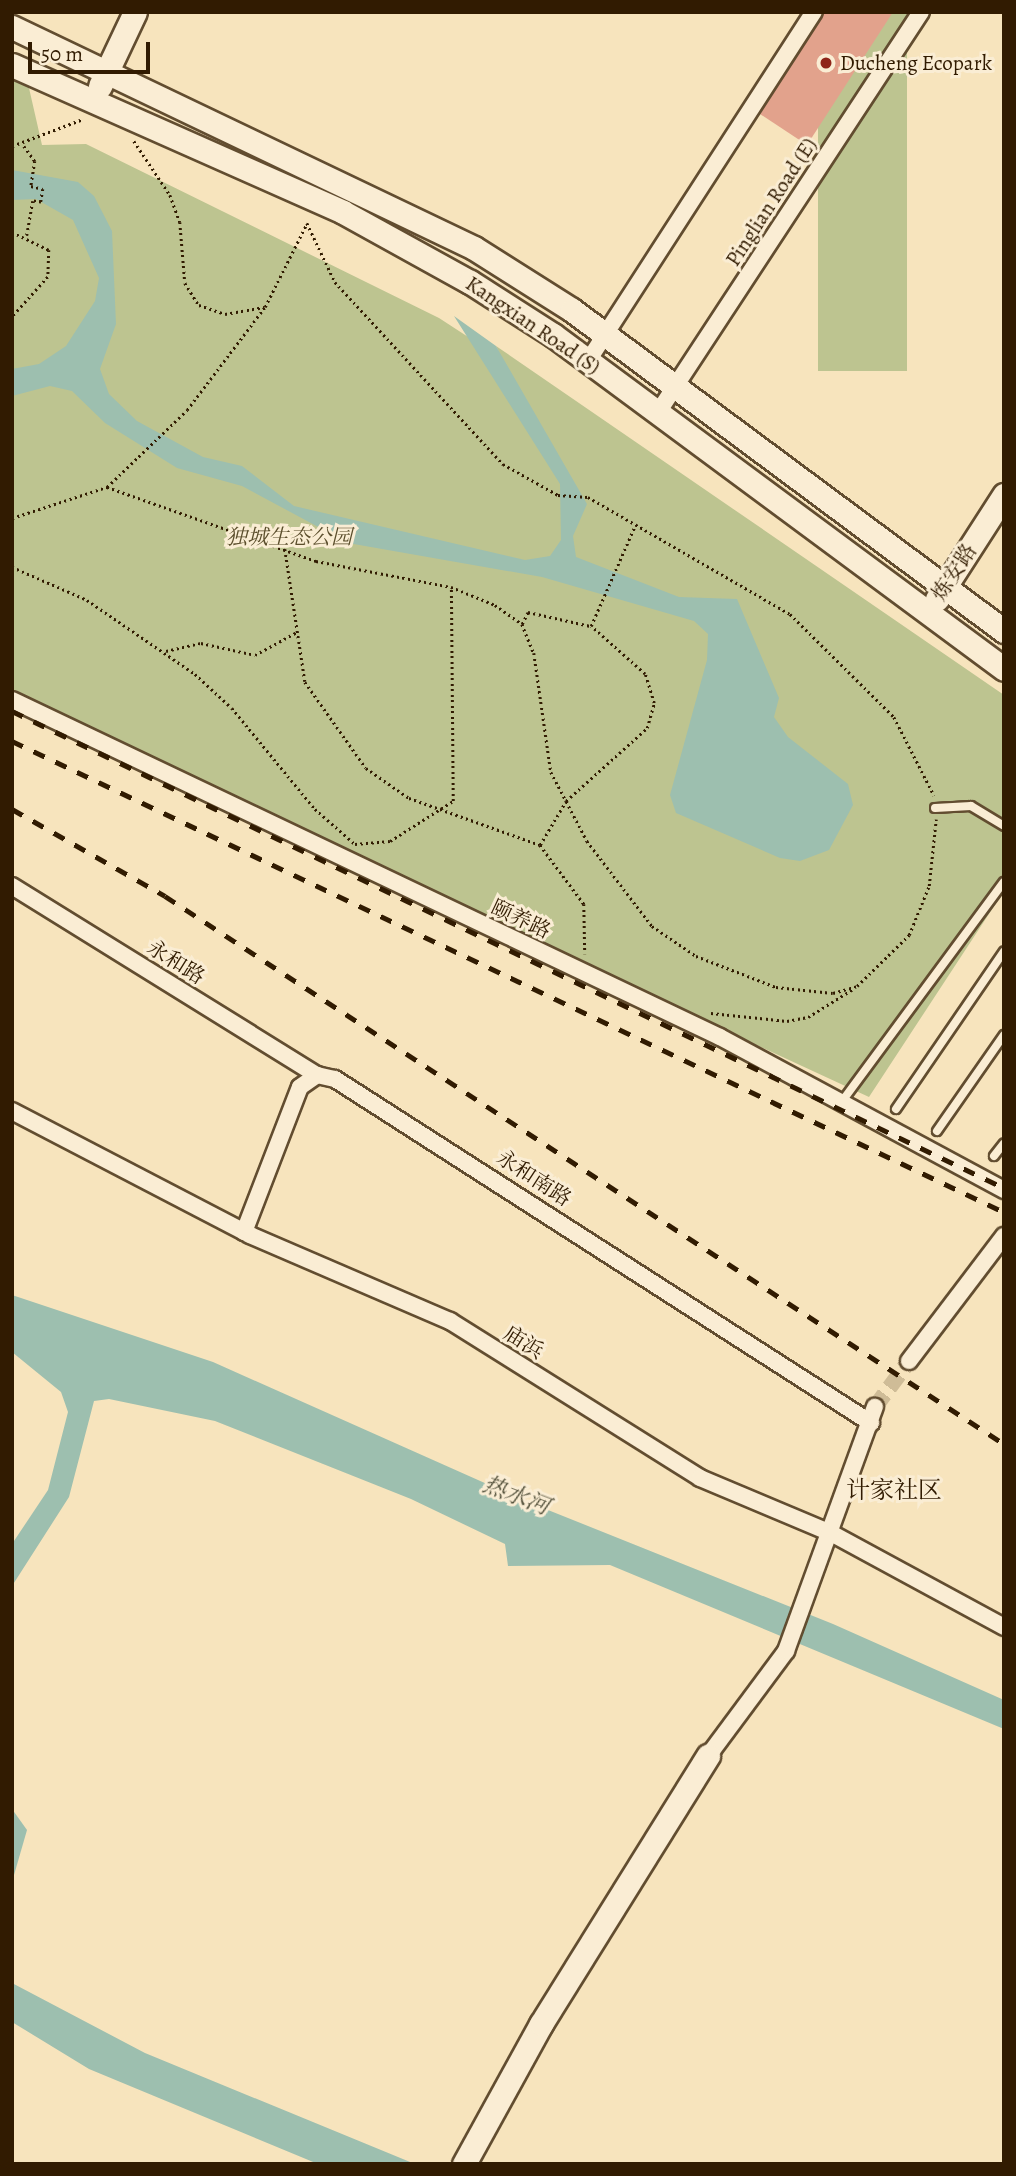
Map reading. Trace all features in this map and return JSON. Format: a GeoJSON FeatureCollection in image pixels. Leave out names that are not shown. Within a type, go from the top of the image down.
{"type":"FeatureCollection","features":[{"type":"Feature","properties":{"kind":"street"},"geometry":{"type":"LineString","coordinates":[[89,110],[135,12]]}},
{"type":"Feature","properties":{"kind":"street"},"geometry":{"type":"LineString","coordinates":[[588,361],[814,12]]}},
{"type":"Feature","properties":{"kind":"street","name":"Pinglian Road (E)"},"geometry":{"type":"LineString","coordinates":[[657,414],[920,12]]}},
{"type":"Feature","properties":{"kind":"street","name":"Kangxian Road (S)"},"geometry":{"type":"LineString","coordinates":[[12,27],[434,226],[605,334],[1004,631]]}},
{"type":"Feature","properties":{"kind":"street","name":"Kangxian Road (S)"},"geometry":{"type":"LineString","coordinates":[[12,65],[89,110],[370,226],[514,309],[1004,669]]}},
{"type":"Feature","properties":{"kind":"street","name":"炼安路"},"geometry":{"type":"LineString","coordinates":[[927,613],[1004,495]]}},
{"type":"Feature","properties":{"kind":"street","name":"颐养路"},"geometry":{"type":"LineString","coordinates":[[12,700],[843,1100],[1004,1190]]}},
{"type":"Feature","properties":{"kind":"street","name":"永和路"},"geometry":{"type":"LineString","coordinates":[[12,886],[317,1074]]}},
{"type":"Feature","properties":{"kind":"street"},"geometry":{"type":"LineString","coordinates":[[244,1232],[300,1087],[317,1074]]}},
{"type":"Feature","properties":{"kind":"street","name":"永和南路"},"geometry":{"type":"LineString","coordinates":[[317,1074],[416,1128],[871,1423]]}},
{"type":"Feature","properties":{"kind":"street","name":"庙浜"},"geometry":{"type":"LineString","coordinates":[[12,1111],[244,1232],[450,1321],[700,1478],[831,1533],[1004,1627]]}},
{"type":"Feature","properties":{"kind":"street"},"geometry":{"type":"LineString","coordinates":[[909,1361],[1004,1236]]}},
{"type":"Feature","properties":{"kind":"street"},"geometry":{"type":"LineString","coordinates":[[464,2164],[541,2024],[708,1756],[786,1651],[875,1407]]}},
{"type":"Feature","properties":{"kind":"lane"},"geometry":{"type":"LineString","coordinates":[[935,807],[971,806],[1004,826]]}},
{"type":"Feature","properties":{"kind":"lane"},"geometry":{"type":"LineString","coordinates":[[843,1100],[1004,882]]}},
{"type":"Feature","properties":{"kind":"lane"},"geometry":{"type":"LineString","coordinates":[[896,1109],[1004,951]]}},
{"type":"Feature","properties":{"kind":"lane"},"geometry":{"type":"LineString","coordinates":[[937,1131],[1004,1035]]}},
{"type":"Feature","properties":{"kind":"lane"},"geometry":{"type":"LineString","coordinates":[[994,1156],[1004,1143]]}},
{"type":"Feature","properties":{"kind":"path"},"geometry":{"type":"LineString","coordinates":[[12,146],[24,146],[89,110]]}},
{"type":"Feature","properties":{"kind":"path"},"geometry":{"type":"LineString","coordinates":[[131,138],[170,195],[180,222],[185,283],[199,304],[225,314],[265,307]]}},
{"type":"Feature","properties":{"kind":"path"},"geometry":{"type":"LineString","coordinates":[[24,146],[35,161],[31,186],[43,189],[32,211],[27,236]]}},
{"type":"Feature","properties":{"kind":"path"},"geometry":{"type":"LineString","coordinates":[[12,518],[107,487],[168,428],[265,307],[307,223],[335,282],[390,349],[432,381],[503,464],[558,495],[588,497],[790,614],[894,717],[934,791],[929,886],[909,934],[857,986],[808,1017],[787,1021],[702,1009]]}},
{"type":"Feature","properties":{"kind":"path"},"geometry":{"type":"LineString","coordinates":[[12,232],[27,236],[49,250],[48,277],[12,317]]}},
{"type":"Feature","properties":{"kind":"path"},"geometry":{"type":"LineString","coordinates":[[107,487],[285,549],[451,587],[495,605],[522,624],[534,653],[551,772],[566,801],[628,898],[652,926],[696,956],[776,987],[833,993],[857,986]]}},
{"type":"Feature","properties":{"kind":"path"},"geometry":{"type":"LineString","coordinates":[[591,626],[635,526]]}},
{"type":"Feature","properties":{"kind":"path"},"geometry":{"type":"LineString","coordinates":[[285,549],[305,682],[366,768],[440,810],[540,845],[584,904],[585,955],[597,961]]}},
{"type":"Feature","properties":{"kind":"path"},"geometry":{"type":"LineString","coordinates":[[12,567],[87,600],[166,651],[232,708],[315,809],[355,844],[390,841],[453,801],[451,587]]}},
{"type":"Feature","properties":{"kind":"path"},"geometry":{"type":"LineString","coordinates":[[522,624],[528,612],[591,626],[645,674],[654,703],[647,728],[566,801],[540,845]]}},
{"type":"Feature","properties":{"kind":"path"},"geometry":{"type":"LineString","coordinates":[[166,651],[201,643],[255,656],[296,632]]}},
{"type":"Feature","properties":{"kind":"green space"},"geometry":{"type":"Polygon","coordinates":[[[818,12],[907,12],[907,371],[818,371],[818,12]]]}},
{"type":"Feature","properties":{"kind":"green space","name":"独城生态公园"},"geometry":{"type":"Polygon","coordinates":[[[12,64],[29,88],[42,145],[86,144],[439,318],[502,359],[496,346],[1004,695],[1004,891],[869,1097],[12,701],[12,64]]]}},
{"type":"Feature","properties":{"kind":"shaded area"},"geometry":{"type":"Polygon","coordinates":[[[12,170],[78,182],[94,196],[112,231],[116,324],[100,369],[109,394],[137,421],[203,457],[242,466],[294,506],[525,560],[550,556],[561,540],[560,484],[454,316],[496,346],[587,504],[573,536],[576,557],[679,597],[737,599],[779,698],[774,717],[788,737],[848,784],[853,805],[829,850],[800,861],[780,858],[676,813],[670,795],[707,660],[708,634],[694,621],[542,577],[348,543],[242,486],[177,468],[105,423],[72,391],[50,386],[12,396],[12,369],[39,364],[66,346],[95,301],[99,278],[73,220],[36,199],[12,200],[12,170]]]}},
{"type":"Feature","properties":{"kind":"shaded area"},"geometry":{"type":"Polygon","coordinates":[[[12,1295],[213,1362],[523,1500],[833,1624],[1004,1700],[1004,1729],[610,1565],[508,1566],[505,1544],[411,1499],[215,1421],[109,1399],[94,1401],[69,1497],[12,1586],[12,1544],[48,1490],[68,1412],[61,1392],[12,1352],[12,1295]]]}},
{"type":"Feature","properties":{"kind":"shaded area"},"geometry":{"type":"Polygon","coordinates":[[[12,1809],[27,1830],[12,1882],[12,1809]]]}},
{"type":"Feature","properties":{"kind":"shaded area"},"geometry":{"type":"Polygon","coordinates":[[[12,1983],[145,2053],[415,2164],[318,2164],[89,2069],[12,2022],[12,1983]]]}},
{"type":"Feature","properties":{"kind":"building","name":"Ducheng Ecopark"},"geometry":{"type":"Polygon","coordinates":[[[824,12],[893,12],[807,145],[760,114],[824,12]]]}},
{"type":"Feature","properties":{"kind":"tunnel"},"geometry":{"type":"LineString","coordinates":[[875,1407],[909,1361]]}},
{"type":"Feature","properties":{"kind":"railway"},"geometry":{"type":"LineString","coordinates":[[12,711],[1004,1188]]}},
{"type":"Feature","properties":{"kind":"railway"},"geometry":{"type":"LineString","coordinates":[[12,741],[1004,1212]]}},
{"type":"Feature","properties":{"kind":"railway"},"geometry":{"type":"LineString","coordinates":[[12,809],[165,896],[1004,1444]]}},
{"type":"Feature","properties":{"kind":"place","name":"Ducheng Ecopark"},"geometry":{"type":"Point","coordinates":[826,63]}},
{"type":"Feature","properties":{"kind":"district","name":"计家社区"},"geometry":{"type":"Point","coordinates":[894,1491]}},
{"type":"Feature","properties":{"kind":"water label","name":"热水河"},"geometry":{"type":"Point","coordinates":[516,1496]}}]}
